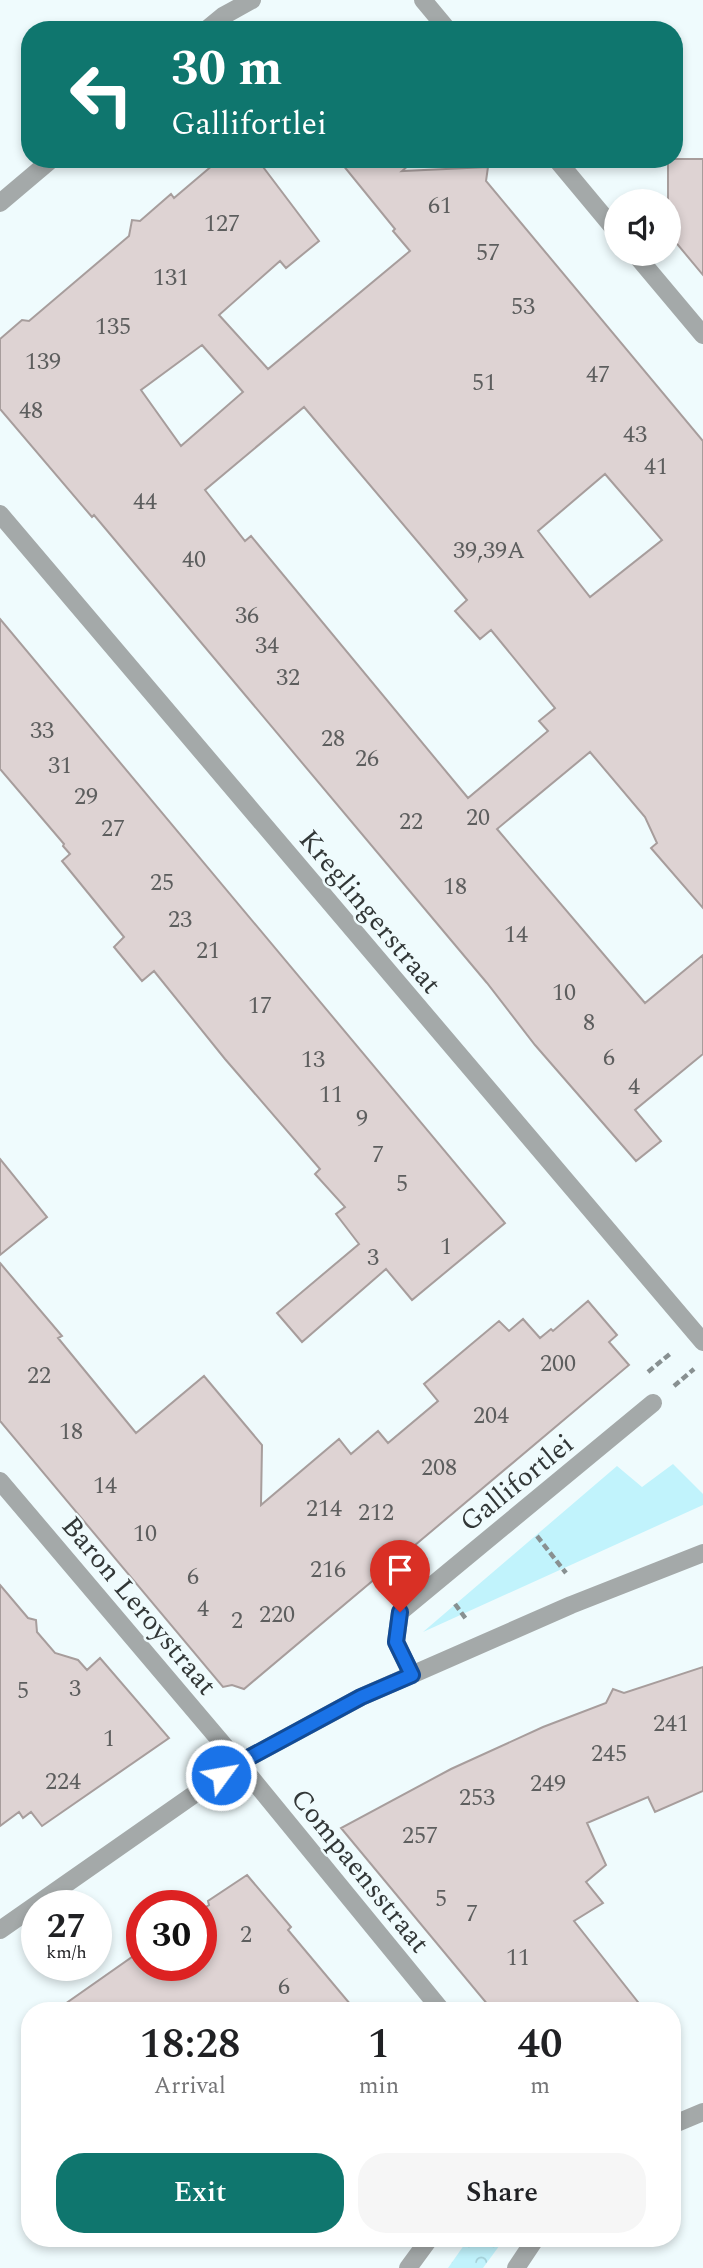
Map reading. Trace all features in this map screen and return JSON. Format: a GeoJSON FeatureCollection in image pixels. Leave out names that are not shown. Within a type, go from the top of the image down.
{"type":"FeatureCollection","features":[{"type":"Feature","properties":{"kind":"street"},"geometry":{"type":"LineString","coordinates":[[223,16],[234,0]]}},
{"type":"Feature","properties":{"kind":"street"},"geometry":{"type":"LineString","coordinates":[[217,21],[252,0]]}},
{"type":"Feature","properties":{"kind":"street"},"geometry":{"type":"LineString","coordinates":[[424,0],[441,21]]}},
{"type":"Feature","properties":{"kind":"street"},"geometry":{"type":"LineString","coordinates":[[0,203],[41,168]]}},
{"type":"Feature","properties":{"kind":"street"},"geometry":{"type":"LineString","coordinates":[[564,168],[604,217]]}},
{"type":"Feature","properties":{"kind":"street"},"geometry":{"type":"LineString","coordinates":[[645,266],[703,335]]}},
{"type":"Feature","properties":{"kind":"street","name":"Kreglingerstraat"},"geometry":{"type":"LineString","coordinates":[[0,514],[699,1337]]}},
{"type":"Feature","properties":{"kind":"street","name":"Gallifortlei"},"geometry":{"type":"LineString","coordinates":[[412,1675],[396,1642],[400,1612],[649,1406]]}},
{"type":"Feature","properties":{"kind":"street","name":"Baron Leroystraat"},"geometry":{"type":"LineString","coordinates":[[0,1481],[239,1763]]}},
{"type":"Feature","properties":{"kind":"street"},"geometry":{"type":"LineString","coordinates":[[0,1930],[239,1763],[361,1697],[587,1599],[703,1553]]}},
{"type":"Feature","properties":{"kind":"street","name":"Compaensstraat"},"geometry":{"type":"LineString","coordinates":[[239,1763],[435,2002]]}},
{"type":"Feature","properties":{"kind":"street"},"geometry":{"type":"LineString","coordinates":[[681,2121],[703,2112]]}},
{"type":"Feature","properties":{"kind":"street"},"geometry":{"type":"LineString","coordinates":[[408,2268],[423,2247]]}},
{"type":"Feature","properties":{"kind":"street"},"geometry":{"type":"LineString","coordinates":[[516,2268],[530,2247]]}},
{"type":"Feature","properties":{"kind":"path"},"geometry":{"type":"LineString","coordinates":[[649,1406],[643,1376],[699,1337]]}},
{"type":"Feature","properties":{"kind":"path"},"geometry":{"type":"LineString","coordinates":[[519,1513],[587,1599]]}},
{"type":"Feature","properties":{"kind":"path"},"geometry":{"type":"LineString","coordinates":[[437,1581],[485,1643]]}},
{"type":"Feature","properties":{"kind":"green space"},"geometry":{"type":"Polygon","coordinates":[[[673,1464],[703,1494],[703,1505],[423,1632],[617,1466],[642,1487],[673,1464]]]}},
{"type":"Feature","properties":{"kind":"green space"},"geometry":{"type":"Polygon","coordinates":[[[463,2247],[498,2247],[483,2268],[448,2268],[463,2247]]]}},
{"type":"Feature","properties":{"kind":"building"},"geometry":{"type":"Polygon","coordinates":[[[683,159],[703,159],[703,275],[681,249],[681,189],[668,189],[668,168],[683,168],[683,159]]]}},
{"type":"Feature","properties":{"kind":"building"},"geometry":{"type":"Polygon","coordinates":[[[209,168],[264,168],[319,241],[286,268],[280,261],[219,315],[268,369],[410,251],[345,168],[406,168],[402,171],[488,168],[486,181],[703,441],[703,908],[651,848],[657,843],[645,817],[590,752],[497,829],[645,1003],[703,955],[703,1054],[635,1110],[661,1141],[636,1161],[535,1045],[487,983],[94,515],[92,517],[0,409],[0,339],[22,320],[29,321],[129,236],[132,220],[140,221],[171,194],[174,198],[209,168]],[[202,345],[141,390],[181,446],[243,392],[202,345]],[[304,407],[205,490],[245,541],[251,536],[468,798],[548,731],[539,721],[555,708],[491,630],[480,639],[455,611],[467,600],[304,407]],[[605,474],[538,531],[590,597],[662,540],[605,474]]]}},
{"type":"Feature","properties":{"kind":"building"},"geometry":{"type":"Polygon","coordinates":[[[0,619],[505,1223],[412,1300],[386,1269],[302,1342],[277,1313],[359,1244],[336,1214],[345,1207],[315,1174],[320,1169],[225,1059],[154,971],[142,981],[114,947],[124,937],[62,861],[70,854],[64,844],[0,769],[0,619]]]}},
{"type":"Feature","properties":{"kind":"building"},"geometry":{"type":"Polygon","coordinates":[[[0,1159],[47,1217],[0,1255],[0,1159]]]}},
{"type":"Feature","properties":{"kind":"building"},"geometry":{"type":"Polygon","coordinates":[[[0,1263],[62,1336],[58,1338],[136,1433],[204,1376],[262,1445],[261,1505],[339,1439],[351,1454],[378,1431],[388,1443],[438,1401],[424,1384],[499,1321],[509,1331],[523,1319],[540,1338],[551,1329],[553,1331],[588,1301],[617,1335],[609,1342],[629,1365],[244,1689],[232,1685],[223,1687],[0,1421],[0,1263]]]}},
{"type":"Feature","properties":{"kind":"building"},"geometry":{"type":"Polygon","coordinates":[[[0,1585],[28,1618],[36,1620],[37,1632],[55,1653],[78,1660],[87,1670],[100,1658],[169,1738],[42,1826],[31,1812],[23,1818],[19,1812],[0,1826],[0,1585]]]}},
{"type":"Feature","properties":{"kind":"building"},"geometry":{"type":"Polygon","coordinates":[[[703,1667],[703,1791],[655,1812],[648,1797],[587,1823],[606,1865],[586,1882],[603,1903],[574,1921],[638,2002],[486,2002],[341,1828],[451,1769],[543,1727],[606,1703],[613,1689],[624,1693],[703,1667]]]}},
{"type":"Feature","properties":{"kind":"building"},"geometry":{"type":"Polygon","coordinates":[[[247,1875],[291,1927],[288,1930],[348,2002],[68,2002],[98,1981],[112,1981],[112,1971],[126,1961],[126,1981],[217,1981],[217,1895],[247,1875]]]}},
{"type":"Feature","properties":{"kind":"route"},"geometry":{"type":"LineString","coordinates":[[221,1775],[361,1697],[412,1675],[396,1642],[400,1612]]}}]}
